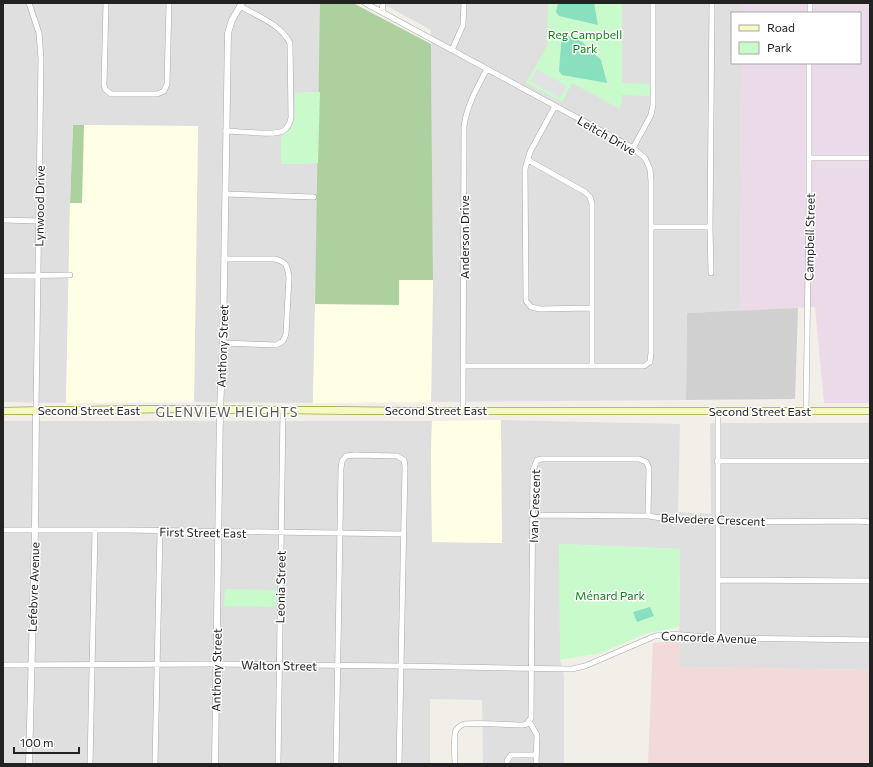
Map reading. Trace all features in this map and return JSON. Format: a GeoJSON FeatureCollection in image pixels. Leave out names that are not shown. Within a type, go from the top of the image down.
{"type":"FeatureCollection","features":[{"type":"Feature","properties":{"kind":"main road","name":"Second Street East"},"geometry":{"type":"LineString","coordinates":[[3,411],[870,411]]}},
{"type":"Feature","properties":{"kind":"street","name":"Lynwood Drive"},"geometry":{"type":"LineString","coordinates":[[29,3],[39,33],[41,59],[36,410]]}},
{"type":"Feature","properties":{"kind":"street"},"geometry":{"type":"LineString","coordinates":[[106,3],[104,86],[106,91],[111,94],[157,94],[161,93],[165,89],[167,84],[169,3]]}},
{"type":"Feature","properties":{"kind":"street","name":"Leitch Drive"},"geometry":{"type":"LineString","coordinates":[[365,3],[634,148],[645,158],[650,169],[652,227],[650,362],[644,366],[592,365]]}},
{"type":"Feature","properties":{"kind":"street"},"geometry":{"type":"LineString","coordinates":[[382,12],[383,3]]}},
{"type":"Feature","properties":{"kind":"street"},"geometry":{"type":"LineString","coordinates":[[452,50],[463,25],[464,3]]}},
{"type":"Feature","properties":{"kind":"street"},"geometry":{"type":"LineString","coordinates":[[634,148],[650,116],[653,105],[653,3]]}},
{"type":"Feature","properties":{"kind":"street"},"geometry":{"type":"LineString","coordinates":[[711,272],[712,3]]}},
{"type":"Feature","properties":{"kind":"street"},"geometry":{"type":"LineString","coordinates":[[226,131],[274,133],[283,131],[290,124],[291,118],[290,43],[278,28],[241,5]]}},
{"type":"Feature","properties":{"kind":"street","name":"Anthony Street"},"geometry":{"type":"LineString","coordinates":[[215,764],[220,410],[223,343],[228,33],[232,20],[241,5]]}},
{"type":"Feature","properties":{"kind":"street","name":"Campbell Street"},"geometry":{"type":"LineString","coordinates":[[806,411],[810,64]]}},
{"type":"Feature","properties":{"kind":"street","name":"Anderson Drive"},"geometry":{"type":"LineString","coordinates":[[463,410],[464,126],[470,101],[487,69]]}},
{"type":"Feature","properties":{"kind":"street"},"geometry":{"type":"LineString","coordinates":[[556,106],[530,152],[526,169],[526,301],[531,307],[540,309],[592,308]]}},
{"type":"Feature","properties":{"kind":"street"},"geometry":{"type":"LineString","coordinates":[[809,158],[870,158]]}},
{"type":"Feature","properties":{"kind":"street"},"geometry":{"type":"LineString","coordinates":[[463,366],[592,365],[592,204],[590,197],[585,192],[528,160]]}},
{"type":"Feature","properties":{"kind":"street"},"geometry":{"type":"LineString","coordinates":[[225,194],[314,197]]}},
{"type":"Feature","properties":{"kind":"street"},"geometry":{"type":"LineString","coordinates":[[3,220],[39,221]]}},
{"type":"Feature","properties":{"kind":"street"},"geometry":{"type":"LineString","coordinates":[[652,227],[710,227]]}},
{"type":"Feature","properties":{"kind":"street"},"geometry":{"type":"LineString","coordinates":[[223,343],[276,345],[283,341],[286,334],[289,277],[288,268],[283,261],[276,259],[224,259]]}},
{"type":"Feature","properties":{"kind":"street"},"geometry":{"type":"LineString","coordinates":[[3,276],[70,276]]}},
{"type":"Feature","properties":{"kind":"street","name":"Lefebvre Avenue"},"geometry":{"type":"LineString","coordinates":[[29,764],[35,530],[36,410]]}},
{"type":"Feature","properties":{"kind":"street","name":"Leonia Street"},"geometry":{"type":"LineString","coordinates":[[278,764],[283,410]]}},
{"type":"Feature","properties":{"kind":"street"},"geometry":{"type":"LineString","coordinates":[[718,411],[718,638]]}},
{"type":"Feature","properties":{"kind":"street"},"geometry":{"type":"LineString","coordinates":[[336,764],[341,469],[342,461],[346,456],[362,455],[398,456],[404,460],[405,467],[399,764]]}},
{"type":"Feature","properties":{"kind":"street","name":"Ivan Crescent"},"geometry":{"type":"LineString","coordinates":[[529,721],[532,714],[533,470],[537,460],[639,459],[646,462],[649,468],[648,516]]}},
{"type":"Feature","properties":{"kind":"street"},"geometry":{"type":"LineString","coordinates":[[717,460],[870,461]]}},
{"type":"Feature","properties":{"kind":"street","name":"Belvedere Crescent"},"geometry":{"type":"LineString","coordinates":[[532,515],[648,516],[675,520],[717,522],[870,522]]}},
{"type":"Feature","properties":{"kind":"street","name":"First Street East"},"geometry":{"type":"LineString","coordinates":[[3,530],[403,534]]}},
{"type":"Feature","properties":{"kind":"street"},"geometry":{"type":"LineString","coordinates":[[90,764],[95,530]]}},
{"type":"Feature","properties":{"kind":"street"},"geometry":{"type":"LineString","coordinates":[[155,764],[160,531]]}},
{"type":"Feature","properties":{"kind":"street"},"geometry":{"type":"LineString","coordinates":[[718,580],[870,580]]}},
{"type":"Feature","properties":{"kind":"street","name":"Concorde Avenue"},"geometry":{"type":"LineString","coordinates":[[531,669],[579,668],[655,636],[671,634],[718,638],[870,640]]}},
{"type":"Feature","properties":{"kind":"street","name":"Walton Street"},"geometry":{"type":"LineString","coordinates":[[3,665],[216,664],[531,669]]}},
{"type":"Feature","properties":{"kind":"street"},"geometry":{"type":"LineString","coordinates":[[455,764],[455,735],[456,730],[462,724],[523,725],[529,721],[537,735],[536,764]]}},
{"type":"Feature","properties":{"kind":"street"},"geometry":{"type":"LineString","coordinates":[[507,764],[507,761],[511,755],[536,755]]}},
{"type":"Feature","properties":{"kind":"shaded area"},"geometry":{"type":"Polygon","coordinates":[[[3,3],[320,3],[320,92],[295,93],[295,118],[293,125],[283,134],[281,140],[282,164],[318,163],[313,403],[194,402],[198,126],[84,125],[73,126],[66,403],[3,402],[3,3]]]}},
{"type":"Feature","properties":{"kind":"shaded area"},"geometry":{"type":"Polygon","coordinates":[[[381,3],[742,3],[742,12],[731,12],[731,64],[742,64],[740,311],[687,313],[686,400],[431,402],[433,280],[431,30],[381,3]]]}},
{"type":"Feature","properties":{"kind":"shaded area"},"geometry":{"type":"Polygon","coordinates":[[[742,3],[870,3],[870,403],[824,403],[815,307],[740,311],[742,64],[861,64],[861,12],[742,12],[742,3]]]}},
{"type":"Feature","properties":{"kind":"shaded area"},"geometry":{"type":"Polygon","coordinates":[[[537,69],[567,86],[560,98],[530,81],[537,69]]]}},
{"type":"Feature","properties":{"kind":"shaded area"},"geometry":{"type":"Polygon","coordinates":[[[73,125],[198,126],[194,402],[66,403],[73,125]]]}},
{"type":"Feature","properties":{"kind":"shaded area"},"geometry":{"type":"Polygon","coordinates":[[[399,280],[433,280],[431,402],[313,403],[315,304],[399,305],[399,280]]]}},
{"type":"Feature","properties":{"kind":"shaded area"},"geometry":{"type":"Polygon","coordinates":[[[798,308],[795,399],[686,400],[687,313],[798,308]]]}},
{"type":"Feature","properties":{"kind":"shaded area"},"geometry":{"type":"Polygon","coordinates":[[[501,420],[680,424],[678,512],[711,514],[710,423],[870,423],[870,670],[679,667],[680,549],[560,544],[560,660],[564,676],[564,764],[483,764],[482,700],[430,699],[430,764],[3,764],[3,421],[432,421],[432,542],[501,543],[501,420]]]}},
{"type":"Feature","properties":{"kind":"shaded area"},"geometry":{"type":"Polygon","coordinates":[[[501,420],[502,543],[432,542],[432,421],[501,420]]]}},
{"type":"Feature","properties":{"kind":"shaded area"},"geometry":{"type":"Polygon","coordinates":[[[679,640],[679,667],[870,670],[870,764],[648,764],[653,643],[679,640]]]}},
{"type":"Feature","properties":{"kind":"green space"},"geometry":{"type":"Polygon","coordinates":[[[320,3],[353,3],[431,44],[433,280],[399,280],[399,305],[315,304],[320,3]]]}},
{"type":"Feature","properties":{"kind":"green space","name":"Reg Campbell Park"},"geometry":{"type":"Polygon","coordinates":[[[548,3],[622,3],[622,83],[650,84],[650,96],[622,95],[620,109],[572,83],[562,102],[526,83],[547,46],[548,3]]]}},
{"type":"Feature","properties":{"kind":"green space"},"geometry":{"type":"Polygon","coordinates":[[[558,3],[594,3],[598,25],[559,16],[556,12],[558,3]]]}},
{"type":"Feature","properties":{"kind":"green space"},"geometry":{"type":"Polygon","coordinates":[[[562,33],[581,41],[601,60],[607,83],[562,75],[559,71],[562,33]]]}},
{"type":"Feature","properties":{"kind":"green space"},"geometry":{"type":"Polygon","coordinates":[[[320,92],[318,163],[281,164],[281,140],[283,134],[293,125],[295,118],[295,93],[320,92]]]}},
{"type":"Feature","properties":{"kind":"green space"},"geometry":{"type":"Polygon","coordinates":[[[73,125],[84,125],[82,203],[70,203],[73,125]]]}},
{"type":"Feature","properties":{"kind":"green space","name":"Ménard Park"},"geometry":{"type":"Polygon","coordinates":[[[559,544],[680,549],[679,627],[647,633],[601,653],[560,660],[559,544]]]}},
{"type":"Feature","properties":{"kind":"green space"},"geometry":{"type":"Polygon","coordinates":[[[225,589],[276,590],[276,607],[224,606],[225,589]]]}},
{"type":"Feature","properties":{"kind":"green space"},"geometry":{"type":"Polygon","coordinates":[[[650,607],[654,616],[637,622],[633,612],[650,607]]]}},
{"type":"Feature","properties":{"kind":"district","name":"GLENVIEW HEIGHTS"},"geometry":{"type":"Point","coordinates":[227,412]}}]}
